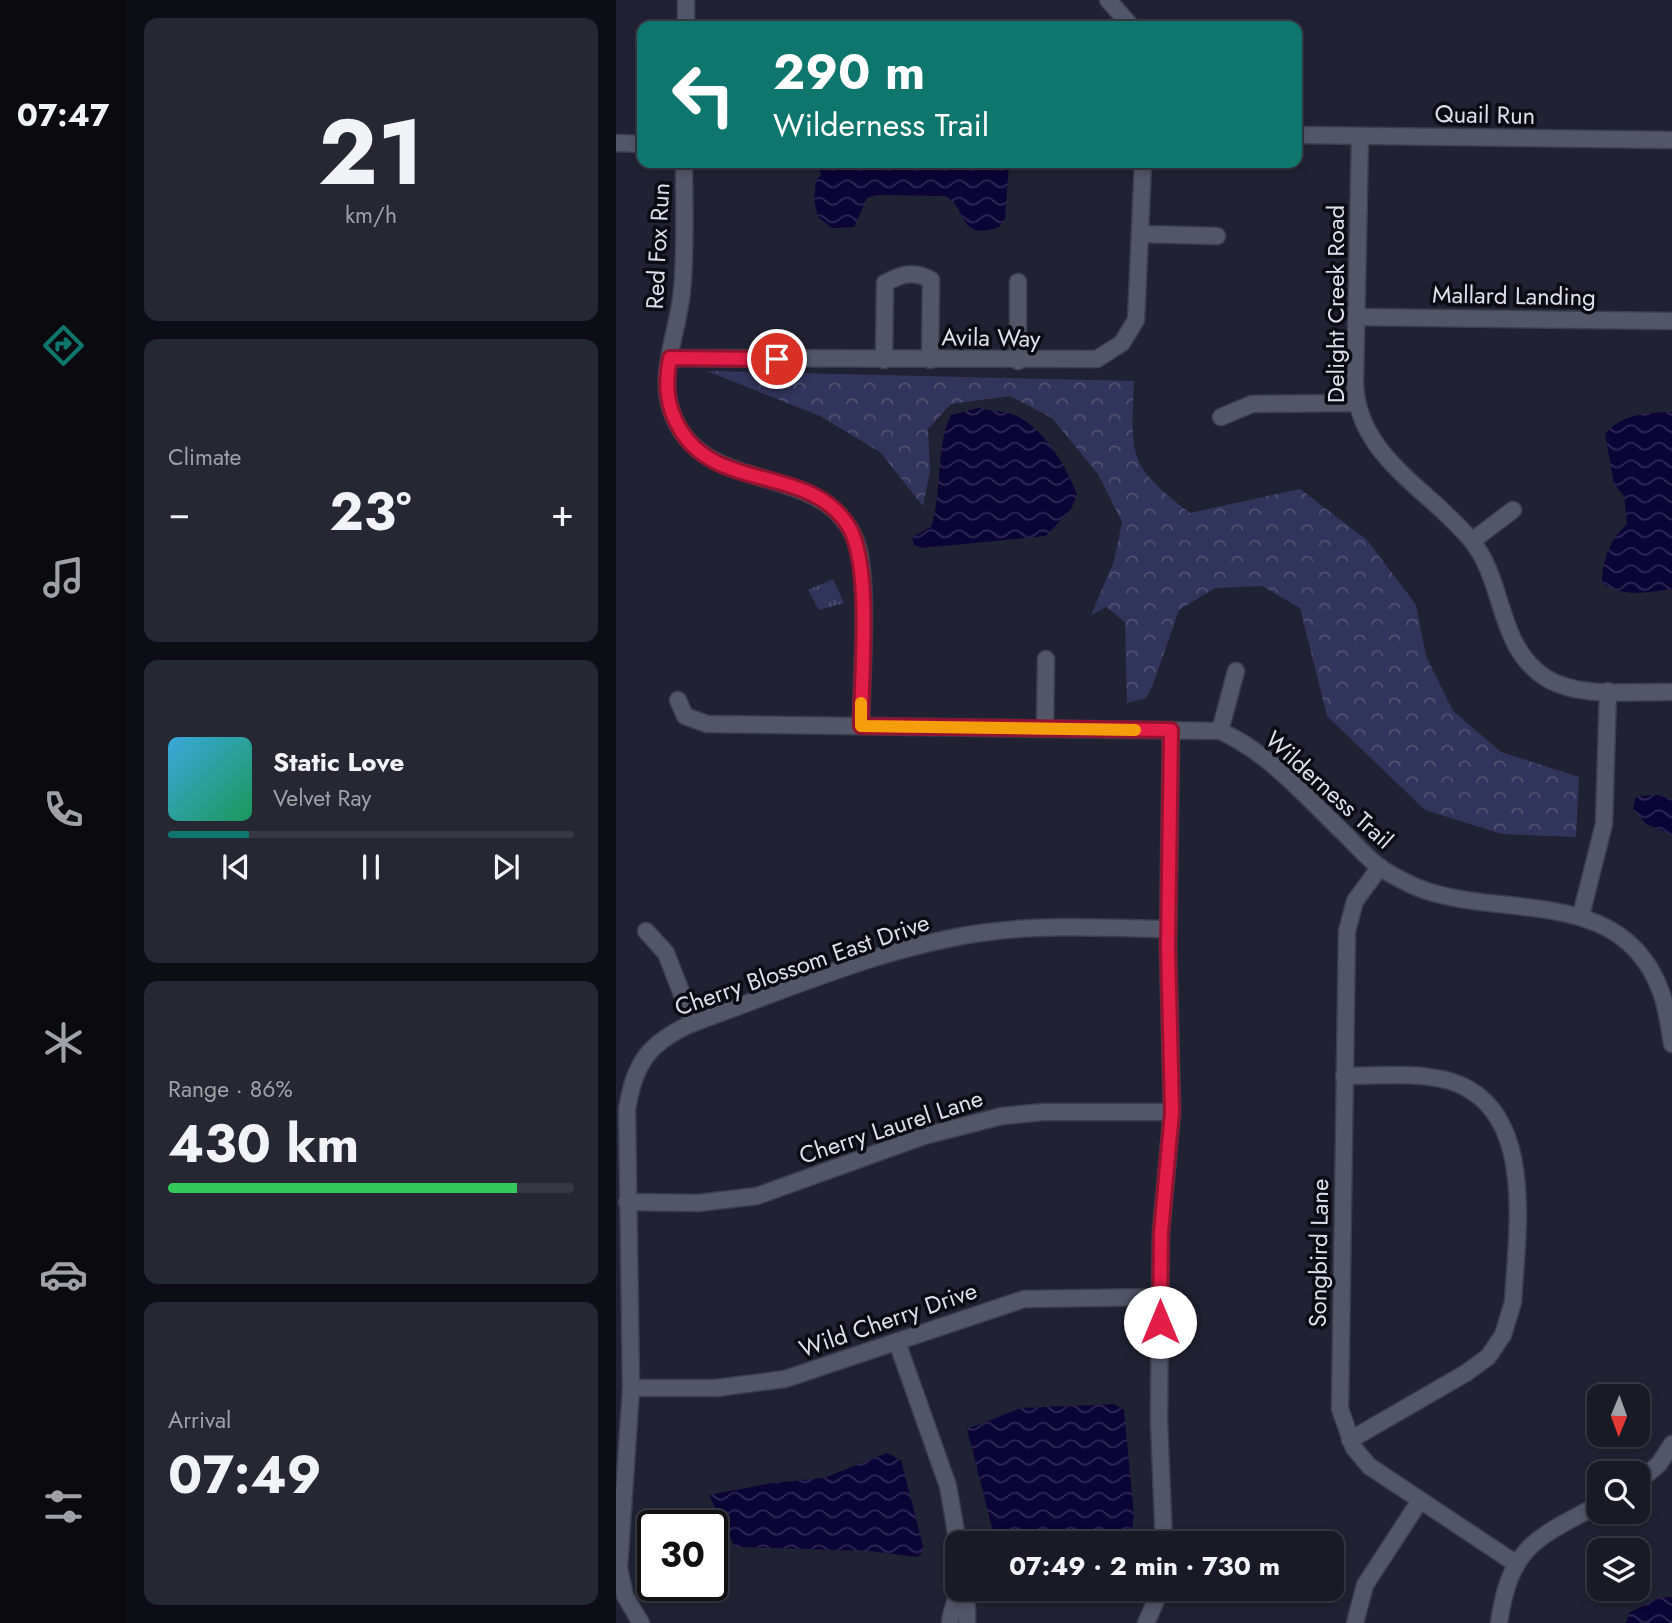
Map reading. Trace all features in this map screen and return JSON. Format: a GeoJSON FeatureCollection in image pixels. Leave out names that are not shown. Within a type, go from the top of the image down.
{"type":"FeatureCollection","features":[{"type":"Feature","properties":{"kind":"street"},"geometry":{"type":"LineString","coordinates":[[686,0],[686,21]]}},
{"type":"Feature","properties":{"kind":"street"},"geometry":{"type":"LineString","coordinates":[[1111,2],[1127,21]]}},
{"type":"Feature","properties":{"kind":"street","name":"Quail Run"},"geometry":{"type":"LineString","coordinates":[[1302,135],[1672,140]]}},
{"type":"Feature","properties":{"kind":"street","name":"Delight Creek Road"},"geometry":{"type":"LineString","coordinates":[[1360,136],[1356,403],[1363,426],[1380,451],[1472,541],[1487,570],[1502,618],[1523,658],[1549,680],[1561,685],[1608,691],[1672,692]]}},
{"type":"Feature","properties":{"kind":"street"},"geometry":{"type":"LineString","coordinates":[[616,143],[637,144]]}},
{"type":"Feature","properties":{"kind":"street","name":"Red Fox Run"},"geometry":{"type":"LineString","coordinates":[[684,168],[682,291],[666,386],[668,398],[677,426],[693,448],[717,465],[815,495],[838,513],[849,528],[856,542],[862,569],[861,726]]}},
{"type":"Feature","properties":{"kind":"street","name":"Avila Way"},"geometry":{"type":"LineString","coordinates":[[670,358],[1087,361],[1105,356],[1122,344],[1133,328],[1138,309],[1143,168]]}},
{"type":"Feature","properties":{"kind":"street"},"geometry":{"type":"LineString","coordinates":[[1141,234],[1217,236]]}},
{"type":"Feature","properties":{"kind":"street"},"geometry":{"type":"LineString","coordinates":[[884,360],[885,283],[902,274],[921,274],[931,280],[930,360]]}},
{"type":"Feature","properties":{"kind":"street"},"geometry":{"type":"LineString","coordinates":[[1018,282],[1018,361]]}},
{"type":"Feature","properties":{"kind":"street","name":"Mallard Landing"},"geometry":{"type":"LineString","coordinates":[[1356,317],[1672,321]]}},
{"type":"Feature","properties":{"kind":"street"},"geometry":{"type":"LineString","coordinates":[[1221,417],[1252,404],[1356,403]]}},
{"type":"Feature","properties":{"kind":"street"},"geometry":{"type":"LineString","coordinates":[[1472,541],[1513,510]]}},
{"type":"Feature","properties":{"kind":"street"},"geometry":{"type":"LineString","coordinates":[[1045,729],[1046,659]]}},
{"type":"Feature","properties":{"kind":"street"},"geometry":{"type":"LineString","coordinates":[[1220,731],[1236,671]]}},
{"type":"Feature","properties":{"kind":"street"},"geometry":{"type":"LineString","coordinates":[[1581,915],[1604,824],[1608,691]]}},
{"type":"Feature","properties":{"kind":"street","name":"Wilderness Trail"},"geometry":{"type":"LineString","coordinates":[[678,699],[685,716],[701,724],[1220,731],[1252,748],[1380,867],[1410,884],[1439,895],[1581,915],[1621,936],[1644,960],[1661,991],[1672,1044]]}},
{"type":"Feature","properties":{"kind":"street"},"geometry":{"type":"LineString","coordinates":[[1163,1531],[1159,1421],[1160,1297],[1161,1232],[1172,1112],[1168,929],[1171,730]]}},
{"type":"Feature","properties":{"kind":"street","name":"Songbird Lane"},"geometry":{"type":"LineString","coordinates":[[1380,867],[1355,901],[1347,932],[1339,1394],[1343,1424],[1350,1440],[1370,1466],[1419,1502],[1515,1563]]}},
{"type":"Feature","properties":{"kind":"street","name":"Cherry Blossom East Drive"},"geometry":{"type":"LineString","coordinates":[[633,1620],[621,1583],[620,1568],[631,1388],[627,1110],[640,1063],[655,1045],[694,1023],[881,957],[936,941],[1028,928],[1168,929]]}},
{"type":"Feature","properties":{"kind":"street"},"geometry":{"type":"LineString","coordinates":[[646,931],[666,953],[694,1023]]}},
{"type":"Feature","properties":{"kind":"street"},"geometry":{"type":"LineString","coordinates":[[1344,1076],[1434,1078],[1465,1087],[1488,1104],[1506,1130],[1513,1148],[1516,1178],[1513,1302],[1503,1335],[1478,1365],[1350,1440]]}},
{"type":"Feature","properties":{"kind":"street","name":"Cherry Laurel Lane"},"geometry":{"type":"LineString","coordinates":[[627,1202],[698,1203],[749,1198],[924,1136],[1002,1115],[1043,1112],[1172,1112]]}},
{"type":"Feature","properties":{"kind":"street","name":"Wild Cherry Drive"},"geometry":{"type":"LineString","coordinates":[[631,1388],[716,1388],[785,1379],[1024,1299],[1160,1297]]}},
{"type":"Feature","properties":{"kind":"street"},"geometry":{"type":"LineString","coordinates":[[897,1342],[948,1486],[956,1531]]}},
{"type":"Feature","properties":{"kind":"street"},"geometry":{"type":"LineString","coordinates":[[1650,1472],[1659,1464],[1672,1444]]}},
{"type":"Feature","properties":{"kind":"street"},"geometry":{"type":"LineString","coordinates":[[1355,1623],[1365,1585],[1419,1502]]}},
{"type":"Feature","properties":{"kind":"street"},"geometry":{"type":"LineString","coordinates":[[1499,1623],[1505,1588],[1515,1563],[1542,1536],[1587,1511]]}},
{"type":"Feature","properties":{"kind":"street"},"geometry":{"type":"LineString","coordinates":[[950,1623],[954,1601]]}},
{"type":"Feature","properties":{"kind":"street"},"geometry":{"type":"LineString","coordinates":[[963,1601],[967,1607],[967,1623]]}},
{"type":"Feature","properties":{"kind":"street"},"geometry":{"type":"LineString","coordinates":[[1150,1621],[1157,1601]]}},
{"type":"Feature","properties":{"kind":"green space"},"geometry":{"type":"Polygon","coordinates":[[[707,371],[1134,381],[1133,427],[1137,458],[1154,483],[1190,513],[1300,489],[1367,540],[1416,605],[1426,656],[1453,711],[1501,752],[1579,777],[1576,837],[1502,834],[1425,810],[1327,716],[1300,608],[1262,586],[1215,588],[1179,610],[1146,698],[1127,703],[1125,622],[1106,607],[1091,615],[1114,561],[1122,522],[1098,474],[1052,418],[1010,396],[951,404],[928,429],[930,471],[923,506],[880,452],[820,416],[707,371]]]}},
{"type":"Feature","properties":{"kind":"green space"},"geometry":{"type":"Polygon","coordinates":[[[833,579],[844,603],[819,610],[808,590],[833,579]]]}},
{"type":"Feature","properties":{"kind":"water"},"geometry":{"type":"Polygon","coordinates":[[[819,168],[1009,168],[1005,220],[999,227],[976,230],[969,227],[958,208],[945,196],[877,195],[867,198],[854,227],[832,228],[818,217],[814,200],[816,180],[821,175],[819,168]]]}},
{"type":"Feature","properties":{"kind":"water"},"geometry":{"type":"Polygon","coordinates":[[[978,408],[1012,414],[1023,419],[1043,437],[1073,484],[1077,495],[1071,509],[1046,536],[922,548],[914,545],[912,537],[931,527],[935,513],[943,442],[951,415],[978,408]]]}},
{"type":"Feature","properties":{"kind":"water"},"geometry":{"type":"Polygon","coordinates":[[[1672,412],[1672,589],[1636,593],[1618,591],[1602,583],[1608,550],[1627,524],[1624,496],[1614,484],[1605,434],[1628,418],[1672,412]]]}},
{"type":"Feature","properties":{"kind":"water"},"geometry":{"type":"Polygon","coordinates":[[[1659,795],[1672,800],[1672,835],[1646,824],[1633,809],[1636,796],[1659,795]]]}},
{"type":"Feature","properties":{"kind":"water"},"geometry":{"type":"Polygon","coordinates":[[[1114,1404],[1124,1410],[1134,1515],[1132,1531],[993,1531],[967,1429],[1021,1408],[1114,1404]]]}},
{"type":"Feature","properties":{"kind":"water"},"geometry":{"type":"Polygon","coordinates":[[[887,1453],[901,1460],[924,1550],[918,1557],[869,1551],[735,1547],[728,1533],[728,1510],[716,1510],[709,1495],[772,1483],[824,1478],[887,1453]]]}},
{"type":"Feature","properties":{"kind":"water"},"geometry":{"type":"Polygon","coordinates":[[[1672,1597],[1672,1623],[1626,1623],[1629,1613],[1658,1598],[1672,1597]]]}},
{"type":"Feature","properties":{"kind":"slow traffic"},"geometry":{"type":"LineString","coordinates":[[861,703],[861,726],[1135,730]]}},
{"type":"Feature","properties":{"kind":"route"},"geometry":{"type":"LineString","coordinates":[[777,359],[670,358],[666,386],[671,412],[684,437],[706,458],[727,469],[815,495],[838,513],[849,528],[856,542],[862,569],[861,726],[1171,730],[1168,947],[1172,1112],[1161,1232],[1160,1322]]}}]}
